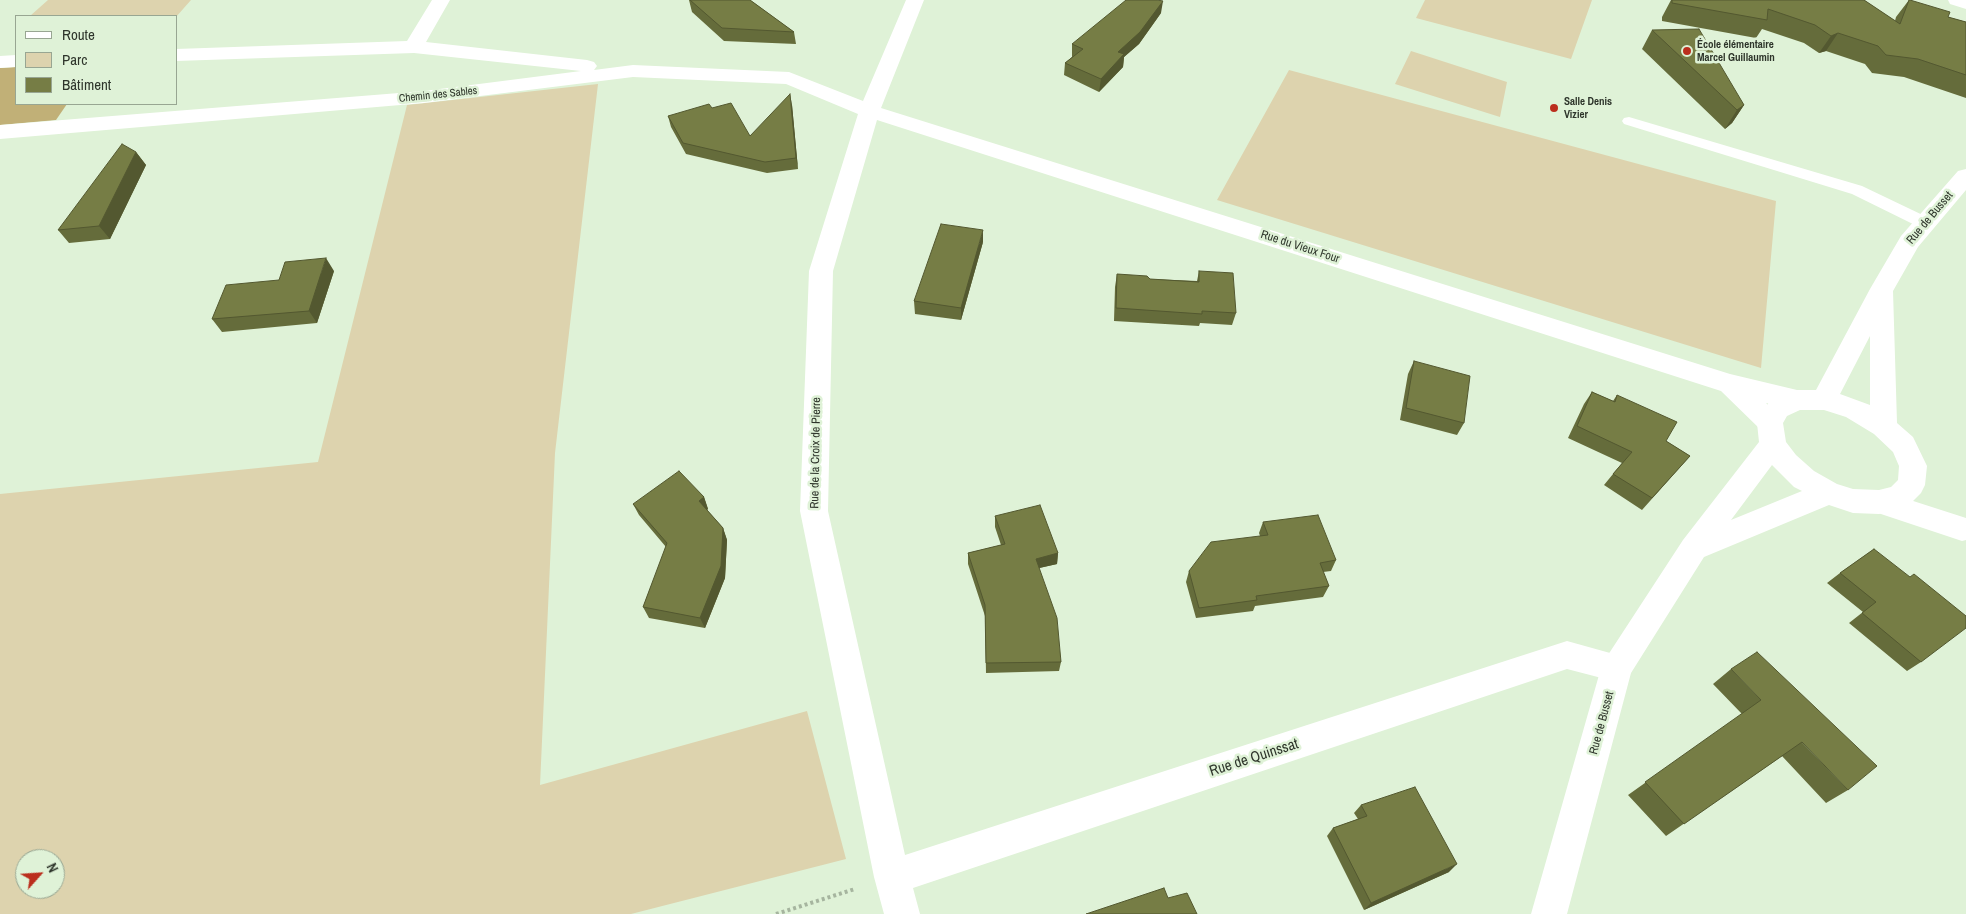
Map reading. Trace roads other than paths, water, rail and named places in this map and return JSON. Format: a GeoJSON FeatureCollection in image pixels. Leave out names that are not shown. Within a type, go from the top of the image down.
{"type":"FeatureCollection","features":[{"type":"Feature","properties":{"kind":"street"},"geometry":{"type":"LineString","coordinates":[[414,47],[441,0]]}},
{"type":"Feature","properties":{"kind":"street","name":"Rue de la Croix de Pierre"},"geometry":{"type":"LineString","coordinates":[[902,914],[892,878],[814,511],[820,271],[869,111],[915,0]]}},
{"type":"Feature","properties":{"kind":"street"},"geometry":{"type":"LineString","coordinates":[[1957,0],[1966,3]]}},
{"type":"Feature","properties":{"kind":"street"},"geometry":{"type":"LineString","coordinates":[[178,55],[414,47],[633,71]]}},
{"type":"Feature","properties":{"kind":"street"},"geometry":{"type":"LineString","coordinates":[[0,62],[15,61]]}},
{"type":"Feature","properties":{"kind":"street","name":"Chemin des Sables"},"geometry":{"type":"LineString","coordinates":[[0,132],[424,97],[633,71],[789,78],[869,111]]}},
{"type":"Feature","properties":{"kind":"street","name":"Rue du Vieux Four"},"geometry":{"type":"LineString","coordinates":[[869,111],[1730,384],[1797,400]]}},
{"type":"Feature","properties":{"kind":"street","name":"Rue de Busset"},"geometry":{"type":"LineString","coordinates":[[1824,400],[1882,288],[1909,242],[1966,176]]}},
{"type":"Feature","properties":{"kind":"street"},"geometry":{"type":"LineString","coordinates":[[1882,288],[1884,427]]}},
{"type":"Feature","properties":{"kind":"street","name":"Rue du Vieux Four"},"geometry":{"type":"LineString","coordinates":[[1730,384],[1772,434]]}},
{"type":"Feature","properties":{"kind":"street"},"geometry":{"type":"LineString","coordinates":[[1879,502],[1900,496],[1910,485],[1912,466],[1903,446],[1884,427],[1855,409],[1824,400],[1797,400],[1778,409],[1772,434],[1786,463],[1804,479],[1828,493],[1853,501],[1879,502],[1964,531]]}},
{"type":"Feature","properties":{"kind":"street","name":"Rue de Busset"},"geometry":{"type":"LineString","coordinates":[[1549,914],[1617,668],[1693,549],[1772,434]]}},
{"type":"Feature","properties":{"kind":"street"},"geometry":{"type":"LineString","coordinates":[[1910,485],[1964,531]]}},
{"type":"Feature","properties":{"kind":"street"},"geometry":{"type":"LineString","coordinates":[[1693,549],[1828,493]]}},
{"type":"Feature","properties":{"kind":"street","name":"Rue de Quinssat"},"geometry":{"type":"LineString","coordinates":[[892,878],[1567,655],[1617,668]]}},
{"type":"Feature","properties":{"kind":"lane"},"geometry":{"type":"LineString","coordinates":[[1629,121],[1857,190],[1925,223]]}},
{"type":"Feature","properties":{"kind":"place","name":"École élémentaire Marcel Guillaumin"},"geometry":{"type":"Point","coordinates":[1687,51]}},
{"type":"Feature","properties":{"kind":"place","name":"Salle Denis Vizier"},"geometry":{"type":"Point","coordinates":[1554,108]}}]}
